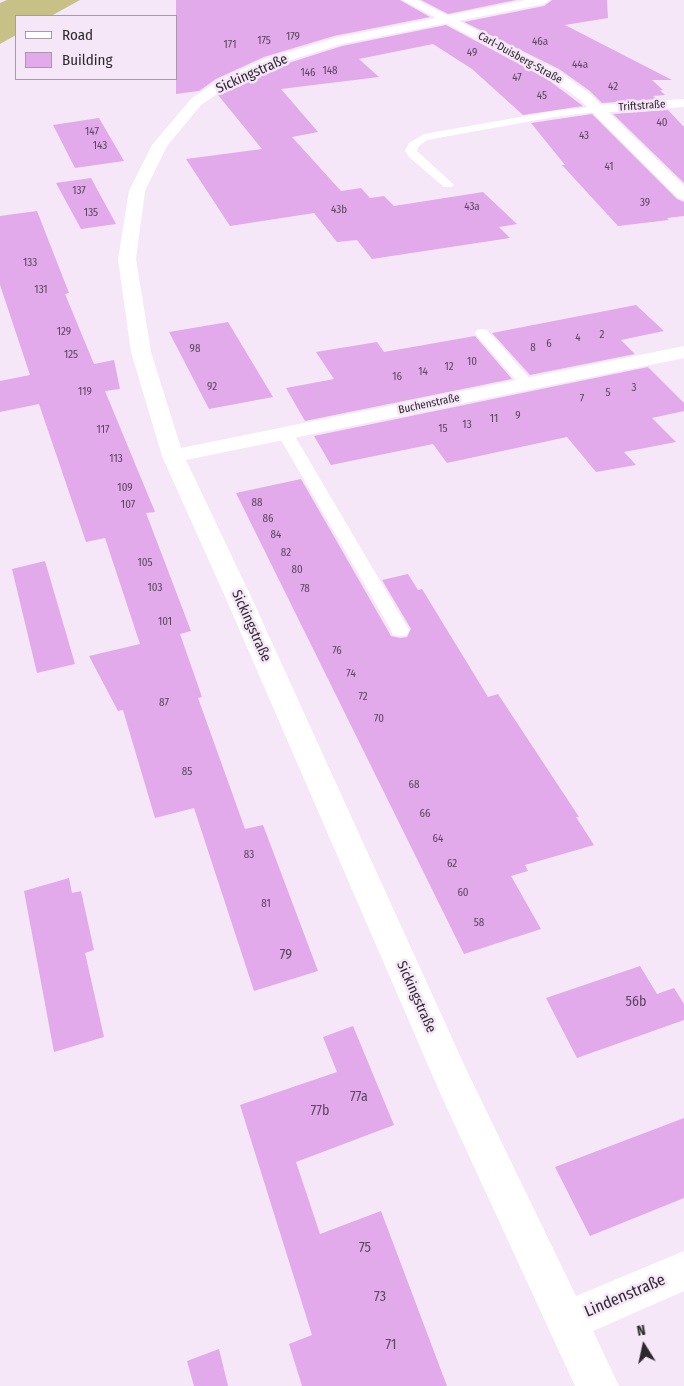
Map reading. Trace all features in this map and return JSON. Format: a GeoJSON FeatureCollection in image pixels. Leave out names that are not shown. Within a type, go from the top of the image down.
{"type":"FeatureCollection","features":[{"type":"Feature","properties":{"kind":"street","name":"Carl-Duisberg-Straße"},"geometry":{"type":"LineString","coordinates":[[408,0],[553,74],[600,109],[684,195]]}},
{"type":"Feature","properties":{"kind":"street","name":"Sickingstraße"},"geometry":{"type":"LineString","coordinates":[[544,0],[340,41],[270,62],[222,84],[196,102],[160,145],[137,191],[127,259],[141,352],[173,456],[240,601],[454,1083],[597,1386]]}},
{"type":"Feature","properties":{"kind":"street","name":"Triftstraße"},"geometry":{"type":"LineString","coordinates":[[600,109],[684,103]]}},
{"type":"Feature","properties":{"kind":"street","name":"Buchenstraße"},"geometry":{"type":"LineString","coordinates":[[173,456],[684,352]]}},
{"type":"Feature","properties":{"kind":"street","name":"Lindenstraße"},"geometry":{"type":"LineString","coordinates":[[566,1320],[684,1271]]}},
{"type":"Feature","properties":{"kind":"lane"},"geometry":{"type":"LineString","coordinates":[[448,185],[414,155],[411,150],[413,144],[424,137],[554,114],[600,109]]}},
{"type":"Feature","properties":{"kind":"lane"},"geometry":{"type":"LineString","coordinates":[[482,333],[527,384]]}},
{"type":"Feature","properties":{"kind":"lane"},"geometry":{"type":"LineString","coordinates":[[285,433],[400,630]]}},
{"type":"Feature","properties":{"kind":"shaded area"},"geometry":{"type":"Polygon","coordinates":[[[7,0],[80,0],[53,15],[15,15],[15,36],[0,44],[0,3],[7,0]]]}},
{"type":"Feature","properties":{"kind":"building"},"geometry":{"type":"Polygon","coordinates":[[[176,0],[400,0],[430,17],[334,36],[264,57],[216,79],[199,91],[176,94],[176,80],[178,80],[178,15],[176,15],[176,0]]]}},
{"type":"Feature","properties":{"kind":"building"},"geometry":{"type":"Polygon","coordinates":[[[421,0],[516,0],[448,14],[421,0]]]}},
{"type":"Feature","properties":{"kind":"building"},"geometry":{"type":"Polygon","coordinates":[[[552,0],[607,0],[608,18],[565,25],[672,80],[652,80],[663,90],[660,90],[665,95],[653,96],[657,99],[602,103],[590,91],[559,69],[464,22],[544,6],[552,0]]]}},
{"type":"Feature","properties":{"kind":"building"},"geometry":{"type":"Polygon","coordinates":[[[446,25],[547,79],[583,106],[523,115],[472,69],[433,44],[359,59],[379,77],[281,89],[318,132],[292,137],[341,191],[361,188],[370,198],[384,196],[394,206],[483,192],[517,224],[499,227],[510,238],[372,259],[357,240],[337,242],[314,213],[230,226],[186,159],[262,149],[218,95],[276,67],[342,46],[446,25]]]}},
{"type":"Feature","properties":{"kind":"building"},"geometry":{"type":"Polygon","coordinates":[[[668,110],[684,127],[684,183],[613,114],[668,110]]]}},
{"type":"Feature","properties":{"kind":"building"},"geometry":{"type":"Polygon","coordinates":[[[592,114],[677,199],[684,202],[684,216],[667,218],[669,220],[618,226],[562,165],[565,165],[531,123],[592,114]]]}},
{"type":"Feature","properties":{"kind":"building"},"geometry":{"type":"Polygon","coordinates":[[[99,118],[124,161],[75,168],[53,125],[99,118]]]}},
{"type":"Feature","properties":{"kind":"building"},"geometry":{"type":"Polygon","coordinates":[[[91,178],[116,224],[81,229],[56,183],[91,178]]]}},
{"type":"Feature","properties":{"kind":"building"},"geometry":{"type":"Polygon","coordinates":[[[37,211],[69,293],[65,294],[94,364],[114,360],[120,389],[105,391],[155,512],[146,513],[191,631],[180,634],[202,697],[198,698],[245,829],[263,825],[318,971],[254,991],[194,808],[155,818],[123,710],[118,711],[89,656],[140,644],[105,538],[86,542],[39,404],[0,412],[0,381],[30,375],[0,285],[0,216],[37,211]]]}},
{"type":"Feature","properties":{"kind":"building"},"geometry":{"type":"Polygon","coordinates":[[[636,305],[664,331],[621,340],[635,354],[530,375],[492,333],[636,305]]]}},
{"type":"Feature","properties":{"kind":"building"},"geometry":{"type":"Polygon","coordinates":[[[228,322],[273,397],[209,409],[169,332],[228,322]]]}},
{"type":"Feature","properties":{"kind":"building"},"geometry":{"type":"Polygon","coordinates":[[[475,336],[512,379],[305,421],[286,388],[334,379],[316,352],[377,342],[384,352],[475,336]]]}},
{"type":"Feature","properties":{"kind":"building"},"geometry":{"type":"Polygon","coordinates":[[[648,367],[684,403],[684,411],[652,418],[676,442],[624,452],[636,465],[596,472],[567,437],[447,463],[433,444],[331,465],[314,436],[648,367]]]}},
{"type":"Feature","properties":{"kind":"building"},"geometry":{"type":"Polygon","coordinates":[[[301,479],[391,636],[407,637],[411,629],[382,580],[408,574],[418,590],[422,589],[488,697],[498,694],[579,817],[576,817],[594,845],[525,865],[528,871],[511,876],[541,929],[464,954],[236,493],[301,479]]]}},
{"type":"Feature","properties":{"kind":"building"},"geometry":{"type":"Polygon","coordinates":[[[45,561],[75,664],[37,673],[12,569],[45,561]]]}},
{"type":"Feature","properties":{"kind":"building"},"geometry":{"type":"Polygon","coordinates":[[[69,878],[72,893],[81,891],[94,950],[85,953],[104,1037],[54,1052],[24,891],[69,878]]]}},
{"type":"Feature","properties":{"kind":"building"},"geometry":{"type":"Polygon","coordinates":[[[640,966],[657,994],[674,988],[684,1004],[684,1020],[577,1058],[546,998],[640,966]]]}},
{"type":"Feature","properties":{"kind":"building"},"geometry":{"type":"Polygon","coordinates":[[[353,1026],[394,1125],[296,1162],[320,1234],[381,1211],[447,1386],[302,1386],[289,1344],[312,1335],[240,1105],[337,1072],[323,1037],[353,1026]]]}},
{"type":"Feature","properties":{"kind":"building"},"geometry":{"type":"Polygon","coordinates":[[[684,1118],[684,1198],[590,1236],[555,1167],[684,1118]]]}},
{"type":"Feature","properties":{"kind":"building"},"geometry":{"type":"Polygon","coordinates":[[[219,1349],[228,1386],[194,1386],[187,1361],[219,1349]]]}}]}
